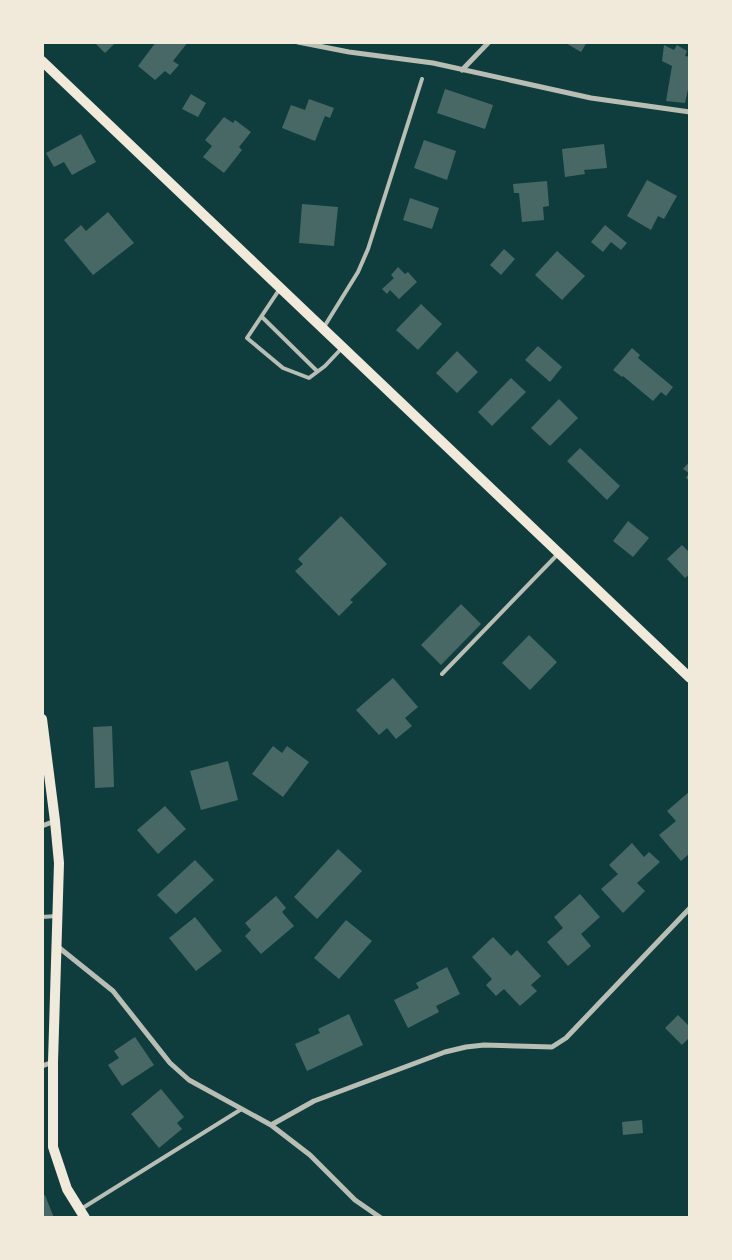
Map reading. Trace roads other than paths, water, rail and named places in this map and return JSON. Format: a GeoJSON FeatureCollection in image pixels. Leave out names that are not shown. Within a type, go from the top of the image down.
{"type":"FeatureCollection","features":[{"type":"Feature","properties":{"kind":"main road"},"geometry":{"type":"LineString","coordinates":[[42,61],[690,678]]}},
{"type":"Feature","properties":{"kind":"main road"},"geometry":{"type":"LineString","coordinates":[[42,719],[59,863],[53,1062],[54,1147],[67,1189],[83,1213]]}},
{"type":"Feature","properties":{"kind":"street"},"geometry":{"type":"LineString","coordinates":[[298,42],[349,52],[433,63],[591,98],[690,112]]}},
{"type":"Feature","properties":{"kind":"street"},"geometry":{"type":"LineString","coordinates":[[462,70],[489,42]]}},
{"type":"Feature","properties":{"kind":"street"},"geometry":{"type":"LineString","coordinates":[[42,826],[55,821]]}},
{"type":"Feature","properties":{"kind":"street"},"geometry":{"type":"LineString","coordinates":[[271,1125],[314,1101],[445,1052],[484,1045],[552,1047],[566,1038],[690,908]]}},
{"type":"Feature","properties":{"kind":"street"},"geometry":{"type":"LineString","coordinates":[[57,946],[113,991],[170,1063],[189,1080],[240,1110],[271,1125],[310,1155],[355,1200],[381,1218]]}},
{"type":"Feature","properties":{"kind":"street"},"geometry":{"type":"LineString","coordinates":[[42,1066],[53,1062]]}},
{"type":"Feature","properties":{"kind":"lane"},"geometry":{"type":"LineString","coordinates":[[323,328],[358,272],[368,249],[422,78]]}},
{"type":"Feature","properties":{"kind":"lane"},"geometry":{"type":"LineString","coordinates":[[280,288],[247,338],[282,368],[309,378],[343,348]]}},
{"type":"Feature","properties":{"kind":"lane"},"geometry":{"type":"LineString","coordinates":[[262,317],[318,371]]}},
{"type":"Feature","properties":{"kind":"lane"},"geometry":{"type":"LineString","coordinates":[[442,674],[559,553]]}},
{"type":"Feature","properties":{"kind":"lane"},"geometry":{"type":"LineString","coordinates":[[42,917],[57,916]]}},
{"type":"Feature","properties":{"kind":"lane"},"geometry":{"type":"LineString","coordinates":[[83,1213],[240,1110]]}}]}
